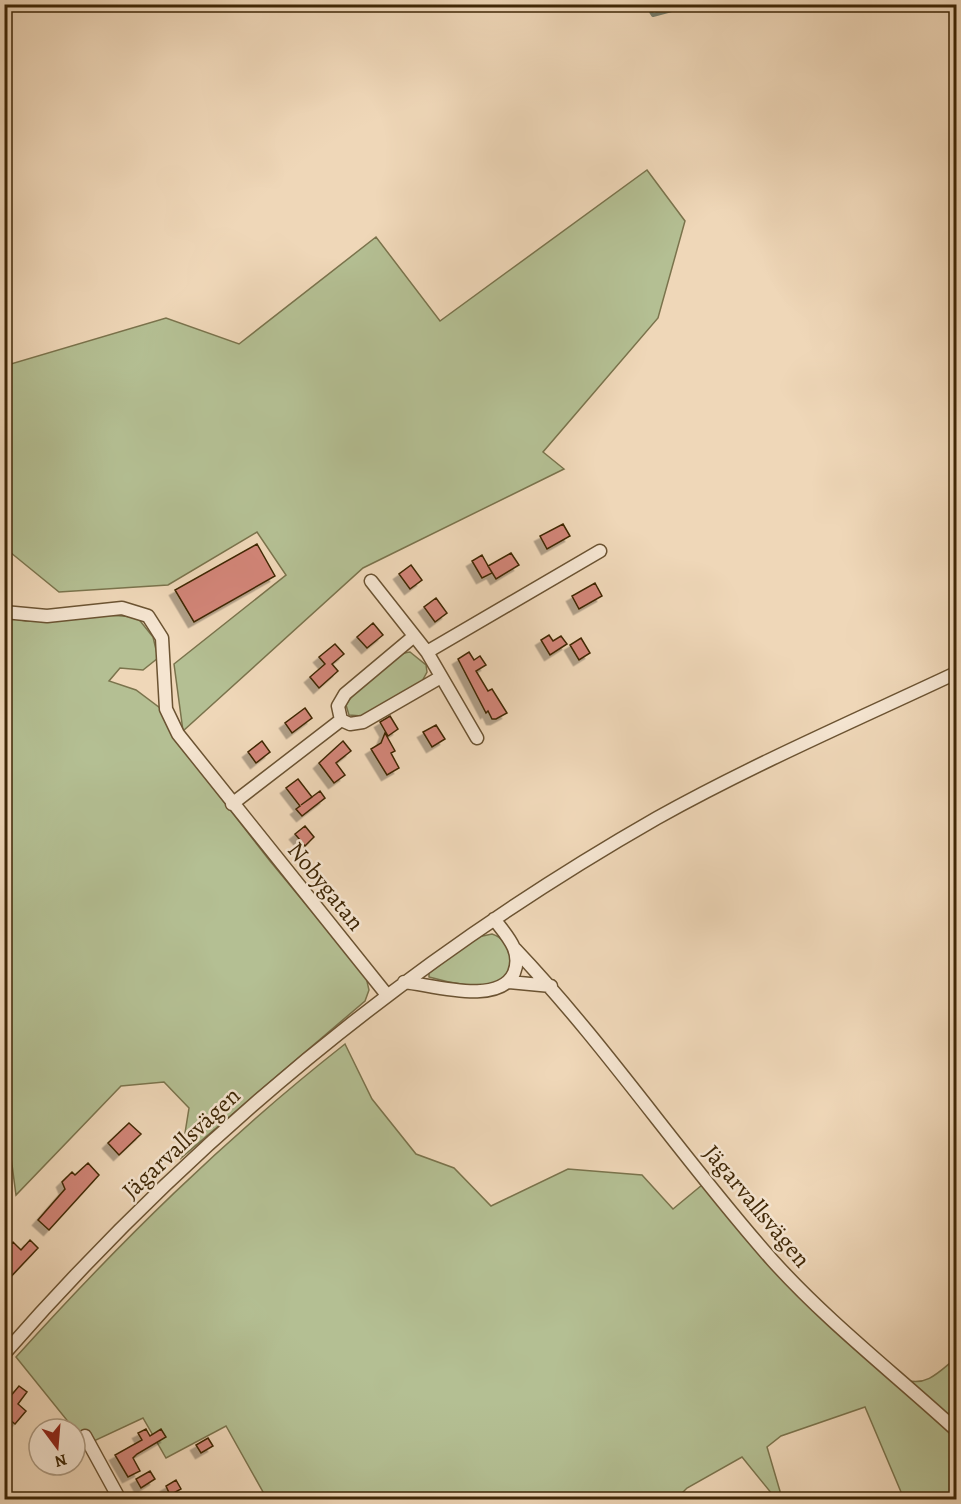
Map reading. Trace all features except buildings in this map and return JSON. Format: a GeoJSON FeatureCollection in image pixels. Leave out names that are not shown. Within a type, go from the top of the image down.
{"type":"FeatureCollection","features":[{"type":"Feature","properties":{"kind":"street"},"geometry":{"type":"LineString","coordinates":[[427,652],[600,551]]}},
{"type":"Feature","properties":{"kind":"street"},"geometry":{"type":"LineString","coordinates":[[371,581],[427,652],[477,738]]}},
{"type":"Feature","properties":{"kind":"street","name":"Nobygatan"},"geometry":{"type":"LineString","coordinates":[[4,612],[47,615],[122,608],[148,616],[162,638],[166,709],[178,734],[387,995]]}},
{"type":"Feature","properties":{"kind":"street"},"geometry":{"type":"LineString","coordinates":[[340,720],[338,706],[345,694],[413,637]]}},
{"type":"Feature","properties":{"kind":"street"},"geometry":{"type":"LineString","coordinates":[[494,919],[576,866],[704,793],[957,673]]}},
{"type":"Feature","properties":{"kind":"street"},"geometry":{"type":"LineString","coordinates":[[340,720],[350,724],[363,722],[441,677]]}},
{"type":"Feature","properties":{"kind":"street"},"geometry":{"type":"LineString","coordinates":[[232,804],[340,720]]}},
{"type":"Feature","properties":{"kind":"street","name":"Jägarvallsvägen"},"geometry":{"type":"LineString","coordinates":[[4,1354],[84,1266],[193,1159],[310,1056],[404,982],[494,919],[515,949],[551,986],[772,1259],[807,1295],[957,1430]]}},
{"type":"Feature","properties":{"kind":"street"},"geometry":{"type":"LineString","coordinates":[[404,982],[481,992],[496,990],[509,982],[516,966],[515,949]]}},
{"type":"Feature","properties":{"kind":"street"},"geometry":{"type":"LineString","coordinates":[[509,982],[551,986]]}},
{"type":"Feature","properties":{"kind":"street"},"geometry":{"type":"LineString","coordinates":[[87,1440],[120,1500]]}},
{"type":"Feature","properties":{"kind":"green space"},"geometry":{"type":"Polygon","coordinates":[[[647,170],[685,221],[658,318],[543,452],[564,469],[363,568],[183,731],[174,664],[286,575],[257,532],[168,585],[59,592],[5,548],[4,366],[166,318],[239,344],[376,237],[440,321],[647,170]]]}},
{"type":"Feature","properties":{"kind":"green space"},"geometry":{"type":"Polygon","coordinates":[[[107,615],[137,617],[153,637],[158,658],[143,670],[120,668],[109,681],[136,690],[164,711],[176,740],[270,861],[366,977],[369,990],[365,1001],[181,1158],[189,1108],[164,1082],[121,1086],[16,1195],[4,1104],[4,617],[26,621],[107,615]]]}},
{"type":"Feature","properties":{"kind":"green space"},"geometry":{"type":"Polygon","coordinates":[[[410,652],[426,665],[427,672],[421,683],[362,716],[349,715],[346,705],[366,681],[394,658],[410,652]]]}},
{"type":"Feature","properties":{"kind":"green space"},"geometry":{"type":"Polygon","coordinates":[[[492,934],[504,942],[510,956],[508,971],[498,982],[474,985],[429,977],[429,973],[478,937],[492,934]]]}},
{"type":"Feature","properties":{"kind":"green space"},"geometry":{"type":"Polygon","coordinates":[[[345,1044],[372,1099],[416,1154],[454,1168],[491,1206],[568,1169],[642,1175],[673,1209],[702,1185],[787,1284],[956,1435],[956,1499],[904,1499],[865,1407],[781,1436],[767,1447],[782,1498],[772,1494],[742,1457],[687,1488],[676,1499],[267,1499],[226,1426],[166,1458],[143,1418],[94,1441],[87,1437],[87,1417],[64,1417],[16,1357],[94,1273],[174,1193],[300,1080],[345,1044]]]}},
{"type":"Feature","properties":{"kind":"green space"},"geometry":{"type":"Polygon","coordinates":[[[956,1358],[956,1425],[906,1380],[914,1382],[927,1379],[956,1358]]]}},
{"type":"Feature","properties":{"kind":"waterway"},"geometry":{"type":"LineString","coordinates":[[646,4],[653,15],[694,4]]}}]}
